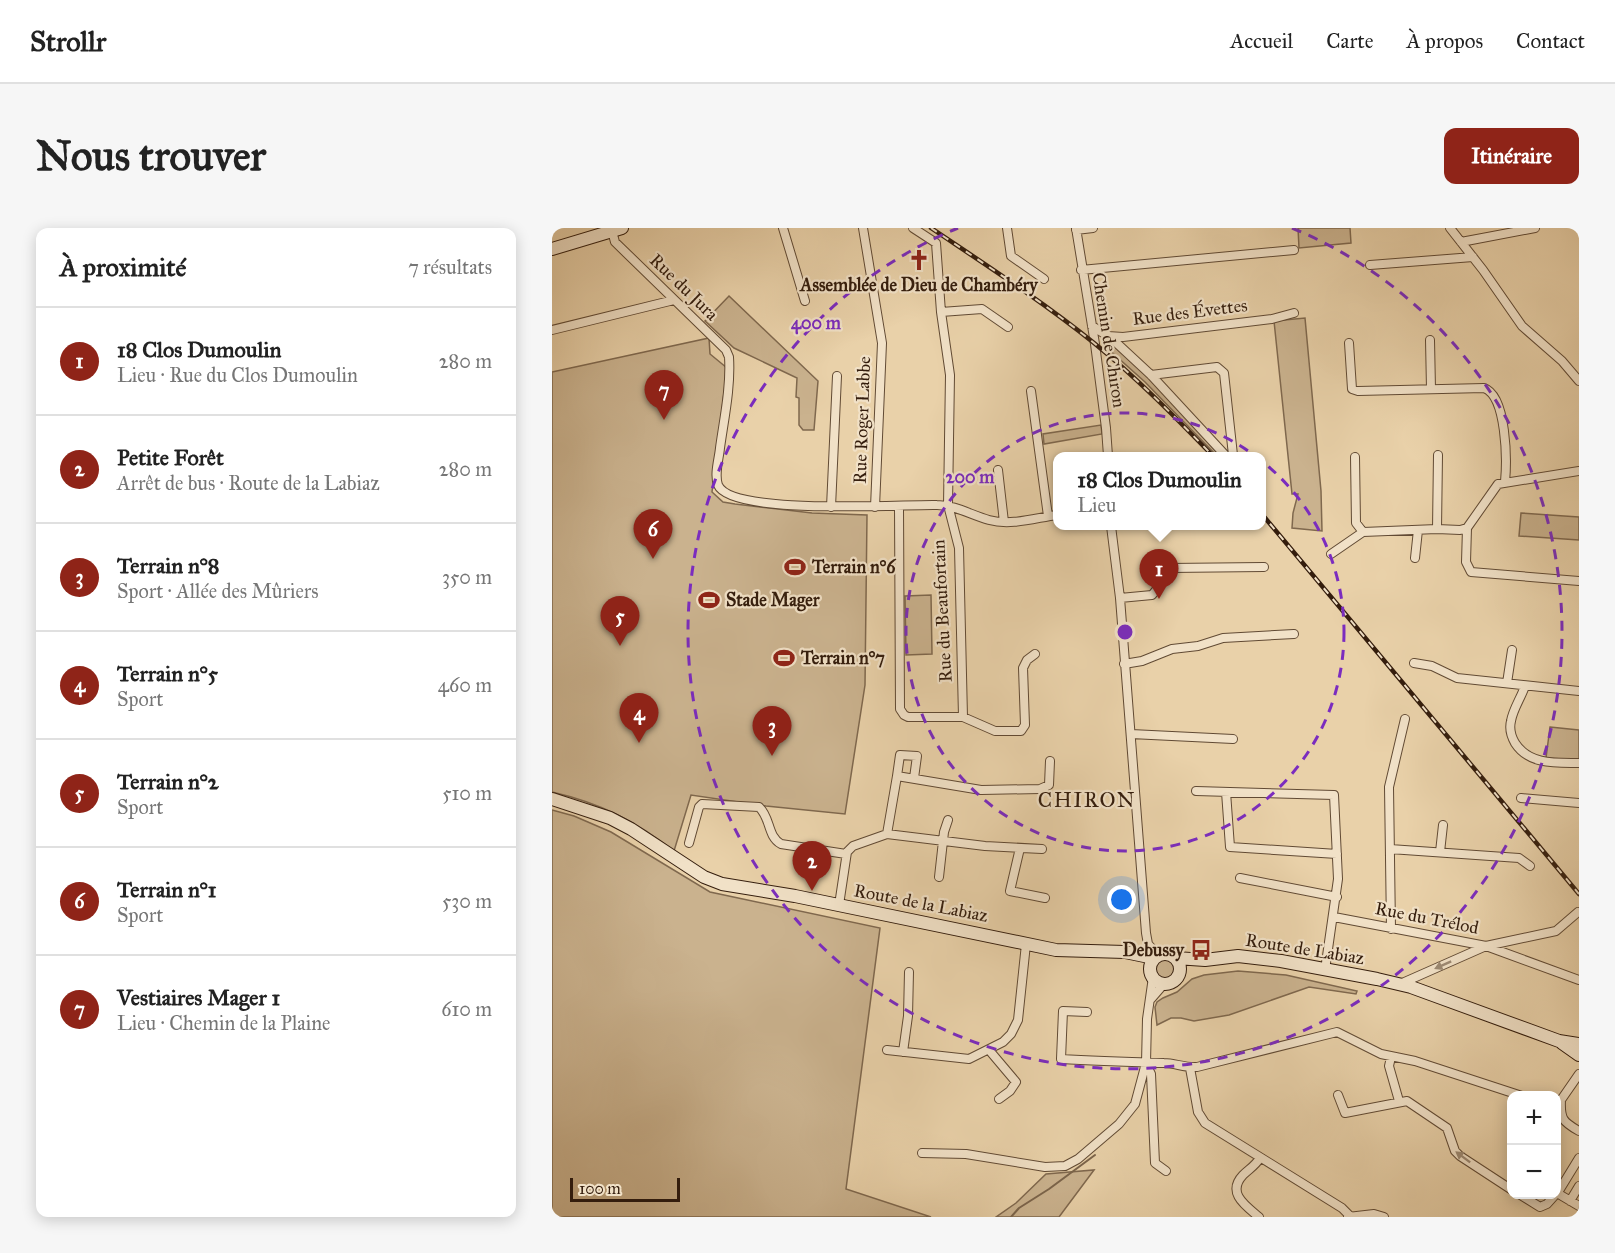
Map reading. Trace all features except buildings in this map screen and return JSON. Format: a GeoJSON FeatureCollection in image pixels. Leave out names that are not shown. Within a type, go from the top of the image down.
{"type":"FeatureCollection","features":[{"type":"Feature","properties":{"kind":"main road"},"geometry":{"type":"LineString","coordinates":[[552,249],[617,229]]}},
{"type":"Feature","properties":{"kind":"main road","name":"Route de la Labiaz"},"geometry":{"type":"LineString","coordinates":[[552,798],[610,818],[631,829],[701,875],[722,884],[839,905],[1056,950],[1125,952],[1156,957]]}},
{"type":"Feature","properties":{"kind":"main road"},"geometry":{"type":"LineString","coordinates":[[1125,952],[1156,978],[1176,980],[1180,966],[1176,958],[1167,954],[1156,957],[1150,968],[1156,978]]}},
{"type":"Feature","properties":{"kind":"main road","name":"Route de Labiaz"},"geometry":{"type":"LineString","coordinates":[[1176,958],[1205,960],[1238,956],[1281,961],[1399,984],[1483,1012],[1558,1041]]}},
{"type":"Feature","properties":{"kind":"main road","name":"Route de Labiaz"},"geometry":{"type":"LineString","coordinates":[[1180,971],[1205,960]]}},
{"type":"Feature","properties":{"kind":"main road"},"geometry":{"type":"LineString","coordinates":[[1558,1041],[1579,1044]]}},
{"type":"Feature","properties":{"kind":"main road"},"geometry":{"type":"LineString","coordinates":[[1558,1041],[1579,1055]]}},
{"type":"Feature","properties":{"kind":"street"},"geometry":{"type":"LineString","coordinates":[[783,228],[805,301]]}},
{"type":"Feature","properties":{"kind":"street","name":"Rue Roger Labbe"},"geometry":{"type":"LineString","coordinates":[[863,228],[882,343],[875,507]]}},
{"type":"Feature","properties":{"kind":"street","name":"Rue du Beaufortain"},"geometry":{"type":"LineString","coordinates":[[914,228],[936,243],[940,312],[950,375],[948,506],[959,548],[963,717]]}},
{"type":"Feature","properties":{"kind":"street"},"geometry":{"type":"LineString","coordinates":[[1007,228],[1011,256],[1044,279]]}},
{"type":"Feature","properties":{"kind":"street"},"geometry":{"type":"LineString","coordinates":[[1076,229],[1093,228]]}},
{"type":"Feature","properties":{"kind":"street"},"geometry":{"type":"LineString","coordinates":[[1450,228],[1522,326],[1562,361],[1579,381]]}},
{"type":"Feature","properties":{"kind":"street"},"geometry":{"type":"LineString","coordinates":[[1461,242],[1535,228]]}},
{"type":"Feature","properties":{"kind":"street","name":"Rue du Jura"},"geometry":{"type":"LineString","coordinates":[[617,229],[615,242],[726,350],[729,357],[730,368],[717,473],[718,484],[724,492],[743,499],[831,507]]}},
{"type":"Feature","properties":{"kind":"street","name":"Chemin de Chiron"},"geometry":{"type":"LineString","coordinates":[[1076,229],[1092,326],[1108,452]]}},
{"type":"Feature","properties":{"kind":"street"},"geometry":{"type":"LineString","coordinates":[[1081,270],[1294,250]]}},
{"type":"Feature","properties":{"kind":"street"},"geometry":{"type":"LineString","coordinates":[[1370,265],[1473,257]]}},
{"type":"Feature","properties":{"kind":"street"},"geometry":{"type":"LineString","coordinates":[[552,330],[674,300]]}},
{"type":"Feature","properties":{"kind":"street"},"geometry":{"type":"LineString","coordinates":[[940,312],[982,309],[1008,327]]}},
{"type":"Feature","properties":{"kind":"street","name":"Rue des Évettes"},"geometry":{"type":"LineString","coordinates":[[1092,326],[1108,336],[1123,337],[1284,317],[1294,313]]}},
{"type":"Feature","properties":{"kind":"street"},"geometry":{"type":"LineString","coordinates":[[1108,336],[1151,375],[1222,452]]}},
{"type":"Feature","properties":{"kind":"street"},"geometry":{"type":"LineString","coordinates":[[1430,340],[1431,389]]}},
{"type":"Feature","properties":{"kind":"street"},"geometry":{"type":"LineString","coordinates":[[1349,343],[1352,389],[1359,391],[1484,388],[1492,393],[1504,430],[1507,459],[1505,482]]}},
{"type":"Feature","properties":{"kind":"street"},"geometry":{"type":"LineString","coordinates":[[1151,375],[1217,368],[1224,373],[1233,452]]}},
{"type":"Feature","properties":{"kind":"street"},"geometry":{"type":"LineString","coordinates":[[837,376],[831,507],[948,506],[990,520],[1004,522],[1052,516],[1031,391]]}},
{"type":"Feature","properties":{"kind":"street"},"geometry":{"type":"LineString","coordinates":[[1437,529],[1438,455]]}},
{"type":"Feature","properties":{"kind":"street"},"geometry":{"type":"LineString","coordinates":[[1355,457],[1356,523],[1363,532]]}},
{"type":"Feature","properties":{"kind":"street"},"geometry":{"type":"LineString","coordinates":[[998,470],[1004,522]]}},
{"type":"Feature","properties":{"kind":"street"},"geometry":{"type":"LineString","coordinates":[[1579,471],[1505,482],[1494,487],[1467,528],[1466,562],[1472,572],[1579,581]]}},
{"type":"Feature","properties":{"kind":"street"},"geometry":{"type":"LineString","coordinates":[[899,506],[900,708],[904,715],[908,717],[963,717],[1011,736],[1021,731],[1025,725],[1023,668],[1027,660],[1035,654]]}},
{"type":"Feature","properties":{"kind":"street"},"geometry":{"type":"LineString","coordinates":[[1331,554],[1363,532],[1467,528]]}},
{"type":"Feature","properties":{"kind":"street"},"geometry":{"type":"LineString","coordinates":[[1113,530],[1148,944],[1156,957]]}},
{"type":"Feature","properties":{"kind":"street"},"geometry":{"type":"LineString","coordinates":[[1414,558],[1418,530]]}},
{"type":"Feature","properties":{"kind":"street"},"geometry":{"type":"LineString","coordinates":[[1120,598],[1152,595],[1157,589],[1163,571],[1169,568],[1264,567]]}},
{"type":"Feature","properties":{"kind":"street"},"geometry":{"type":"LineString","coordinates":[[1124,664],[1142,661],[1172,649],[1198,646],[1223,638],[1294,634]]}},
{"type":"Feature","properties":{"kind":"street"},"geometry":{"type":"LineString","coordinates":[[1507,683],[1512,650]]}},
{"type":"Feature","properties":{"kind":"street"},"geometry":{"type":"LineString","coordinates":[[1414,663],[1432,666],[1457,678],[1579,692]]}},
{"type":"Feature","properties":{"kind":"street"},"geometry":{"type":"LineString","coordinates":[[1525,686],[1510,722],[1512,736],[1519,748],[1530,757],[1539,760],[1554,763],[1579,763]]}},
{"type":"Feature","properties":{"kind":"street"},"geometry":{"type":"LineString","coordinates":[[1390,929],[1389,787],[1406,719]]}},
{"type":"Feature","properties":{"kind":"street"},"geometry":{"type":"LineString","coordinates":[[1131,734],[1233,739]]}},
{"type":"Feature","properties":{"kind":"street"},"geometry":{"type":"LineString","coordinates":[[887,834],[900,755],[917,756],[914,778]]}},
{"type":"Feature","properties":{"kind":"street"},"geometry":{"type":"LineString","coordinates":[[897,776],[981,790],[1040,789],[1049,785],[1050,761]]}},
{"type":"Feature","properties":{"kind":"street"},"geometry":{"type":"LineString","coordinates":[[1196,791],[1334,795],[1337,854],[1336,897],[1325,970]]}},
{"type":"Feature","properties":{"kind":"street"},"geometry":{"type":"LineString","coordinates":[[1226,792],[1230,848],[1337,854]]}},
{"type":"Feature","properties":{"kind":"street"},"geometry":{"type":"LineString","coordinates":[[1521,798],[1579,803]]}},
{"type":"Feature","properties":{"kind":"street"},"geometry":{"type":"LineString","coordinates":[[689,843],[699,807],[702,804],[759,807],[762,809],[773,837],[781,844],[846,854]]}},
{"type":"Feature","properties":{"kind":"street"},"geometry":{"type":"LineString","coordinates":[[939,877],[948,820]]}},
{"type":"Feature","properties":{"kind":"street"},"geometry":{"type":"LineString","coordinates":[[1440,852],[1443,825]]}},
{"type":"Feature","properties":{"kind":"street"},"geometry":{"type":"LineString","coordinates":[[839,905],[846,854],[849,848],[887,834],[943,842],[1042,849]]}},
{"type":"Feature","properties":{"kind":"street"},"geometry":{"type":"LineString","coordinates":[[1020,848],[1010,891],[1045,898]]}},
{"type":"Feature","properties":{"kind":"street"},"geometry":{"type":"LineString","coordinates":[[1390,849],[1519,858],[1530,866]]}},
{"type":"Feature","properties":{"kind":"street"},"geometry":{"type":"LineString","coordinates":[[1240,878],[1336,897]]}},
{"type":"Feature","properties":{"kind":"street","name":"Rue du Trélod"},"geometry":{"type":"LineString","coordinates":[[1334,917],[1486,946],[1556,931],[1578,912]]}},
{"type":"Feature","properties":{"kind":"street"},"geometry":{"type":"LineString","coordinates":[[887,1050],[969,1059],[1003,1042],[1011,1034],[1017,1020],[1026,944]]}},
{"type":"Feature","properties":{"kind":"street"},"geometry":{"type":"LineString","coordinates":[[1138,955],[1148,944]]}},
{"type":"Feature","properties":{"kind":"street"},"geometry":{"type":"LineString","coordinates":[[1399,984],[1486,946],[1579,980]]}},
{"type":"Feature","properties":{"kind":"street"},"geometry":{"type":"LineString","coordinates":[[903,1052],[908,1016],[909,972]]}},
{"type":"Feature","properties":{"kind":"street"},"geometry":{"type":"LineString","coordinates":[[922,1153],[966,1154],[1045,1167],[1065,1166],[1077,1159],[1127,1117],[1140,1092],[1146,1063],[1147,1018],[1156,978]]}},
{"type":"Feature","properties":{"kind":"street"},"geometry":{"type":"LineString","coordinates":[[1087,1012],[1063,1011],[1061,1059],[1166,1063],[1190,1068],[1337,1032],[1381,1054],[1416,1061],[1510,1091]]}},
{"type":"Feature","properties":{"kind":"street"},"geometry":{"type":"LineString","coordinates":[[989,1050],[1016,1082],[1010,1091],[999,1099]]}},
{"type":"Feature","properties":{"kind":"street"},"geometry":{"type":"LineString","coordinates":[[1391,1057],[1389,1066],[1399,1101]]}},
{"type":"Feature","properties":{"kind":"street"},"geometry":{"type":"LineString","coordinates":[[1146,1063],[1151,1074],[1155,1163],[1166,1171]]}},
{"type":"Feature","properties":{"kind":"street"},"geometry":{"type":"LineString","coordinates":[[1190,1068],[1201,1118],[1211,1128],[1342,1208],[1349,1216],[1374,1214],[1384,1217]]}},
{"type":"Feature","properties":{"kind":"street"},"geometry":{"type":"LineString","coordinates":[[1561,1097],[1579,1074]]}},
{"type":"Feature","properties":{"kind":"street"},"geometry":{"type":"LineString","coordinates":[[1338,1095],[1345,1113],[1407,1101],[1447,1128],[1455,1151],[1460,1156],[1507,1187]]}},
{"type":"Feature","properties":{"kind":"street"},"geometry":{"type":"LineString","coordinates":[[1561,1114],[1565,1124]]}},
{"type":"Feature","properties":{"kind":"street"},"geometry":{"type":"LineString","coordinates":[[1561,1121],[1579,1131]]}},
{"type":"Feature","properties":{"kind":"street"},"geometry":{"type":"LineString","coordinates":[[1259,1217],[1239,1200],[1236,1190],[1241,1177],[1254,1167],[1260,1158]]}},
{"type":"Feature","properties":{"kind":"street"},"geometry":{"type":"LineString","coordinates":[[1561,1187],[1579,1158]]}},
{"type":"Feature","properties":{"kind":"street"},"geometry":{"type":"LineString","coordinates":[[1570,1201],[1579,1186]]}},
{"type":"Feature","properties":{"kind":"street"},"geometry":{"type":"LineString","coordinates":[[1561,1196],[1579,1206]]}},
{"type":"Feature","properties":{"kind":"street"},"geometry":{"type":"LineString","coordinates":[[1527,1199],[1540,1207],[1552,1199]]}},
{"type":"Feature","properties":{"kind":"shaded area"},"geometry":{"type":"Polygon","coordinates":[[[1298,228],[1350,228],[1351,243],[1299,248],[1298,228]]]}},
{"type":"Feature","properties":{"kind":"shaded area"},"geometry":{"type":"Polygon","coordinates":[[[729,296],[818,381],[814,430],[803,430],[799,425],[799,398],[796,397],[797,378],[734,348],[705,321],[729,296]]]}},
{"type":"Feature","properties":{"kind":"shaded area"},"geometry":{"type":"Polygon","coordinates":[[[1305,318],[1321,491],[1322,531],[1292,528],[1298,494],[1292,494],[1274,321],[1305,318]]]}},
{"type":"Feature","properties":{"kind":"shaded area","name":"Stade Mager"},"geometry":{"type":"Polygon","coordinates":[[[709,338],[710,354],[727,368],[712,492],[723,502],[735,504],[812,513],[867,515],[865,685],[845,814],[691,795],[674,851],[617,814],[552,792],[552,372],[709,338]]]}},
{"type":"Feature","properties":{"kind":"shaded area"},"geometry":{"type":"Polygon","coordinates":[[[1109,342],[1149,377],[1219,452],[1213,452],[1145,382],[1106,347],[1109,342]]]}},
{"type":"Feature","properties":{"kind":"shaded area"},"geometry":{"type":"Polygon","coordinates":[[[1101,425],[1102,434],[1044,444],[1043,434],[1101,425]]]}},
{"type":"Feature","properties":{"kind":"shaded area"},"geometry":{"type":"Polygon","coordinates":[[[1521,513],[1579,517],[1579,540],[1519,536],[1521,513]]]}},
{"type":"Feature","properties":{"kind":"shaded area"},"geometry":{"type":"Polygon","coordinates":[[[931,595],[932,654],[906,655],[905,596],[931,595]]]}},
{"type":"Feature","properties":{"kind":"shaded area"},"geometry":{"type":"Polygon","coordinates":[[[1550,727],[1579,730],[1579,760],[1546,758],[1550,727]]]}},
{"type":"Feature","properties":{"kind":"shaded area"},"geometry":{"type":"Polygon","coordinates":[[[552,810],[574,816],[611,832],[710,892],[880,928],[846,1189],[931,1217],[552,1217],[552,810]]]}},
{"type":"Feature","properties":{"kind":"shaded area"},"geometry":{"type":"Polygon","coordinates":[[[1165,960],[1171,963],[1174,969],[1171,975],[1165,978],[1159,975],[1156,969],[1159,963],[1165,960]]]}},
{"type":"Feature","properties":{"kind":"shaded area"},"geometry":{"type":"Polygon","coordinates":[[[1238,971],[1286,975],[1357,991],[1356,994],[1309,987],[1229,1015],[1194,1021],[1171,1018],[1157,1025],[1155,1007],[1157,1002],[1163,998],[1177,992],[1192,979],[1204,975],[1238,971]]]}},
{"type":"Feature","properties":{"kind":"shaded area"},"geometry":{"type":"Polygon","coordinates":[[[1094,1170],[1059,1217],[996,1217],[1016,1203],[1046,1174],[1094,1170]]]}},
{"type":"Feature","properties":{"kind":"waterway"},"geometry":{"type":"LineString","coordinates":[[1011,1217],[1019,1208],[1095,1155]]}},
{"type":"Feature","properties":{"kind":"railway"},"geometry":{"type":"LineString","coordinates":[[931,228],[1035,298],[1094,343],[1141,384],[1209,452]]}},
{"type":"Feature","properties":{"kind":"railway"},"geometry":{"type":"LineString","coordinates":[[1266,519],[1579,894]]}},
{"type":"Feature","properties":{"kind":"place","name":"Assemblée de Dieu de Chambéry"},"geometry":{"type":"Point","coordinates":[919,260]}},
{"type":"Feature","properties":{"kind":"place","name":"Vestiaires Mager 1"},"geometry":{"type":"Point","coordinates":[664,420]}},
{"type":"Feature","properties":{"kind":"place","name":"Terrain n°1"},"geometry":{"type":"Point","coordinates":[653,559]}},
{"type":"Feature","properties":{"kind":"place","name":"Terrain n°6"},"geometry":{"type":"Point","coordinates":[795,567]}},
{"type":"Feature","properties":{"kind":"place","name":"18 Clos Dumoulin"},"geometry":{"type":"Point","coordinates":[1159,599]}},
{"type":"Feature","properties":{"kind":"place","name":"Stade Mager"},"geometry":{"type":"Point","coordinates":[709,600]}},
{"type":"Feature","properties":{"kind":"place","name":"Terrain n°2"},"geometry":{"type":"Point","coordinates":[620,646]}},
{"type":"Feature","properties":{"kind":"place","name":"Terrain n°7"},"geometry":{"type":"Point","coordinates":[784,658]}},
{"type":"Feature","properties":{"kind":"place","name":"Terrain n°5"},"geometry":{"type":"Point","coordinates":[639,743]}},
{"type":"Feature","properties":{"kind":"place","name":"Terrain n°8"},"geometry":{"type":"Point","coordinates":[772,756]}},
{"type":"Feature","properties":{"kind":"place","name":"Petite Forêt"},"geometry":{"type":"Point","coordinates":[812,891]}},
{"type":"Feature","properties":{"kind":"place","name":"Debussy"},"geometry":{"type":"Point","coordinates":[1201,950]}},
{"type":"Feature","properties":{"kind":"district","name":"CHIRON"},"geometry":{"type":"Point","coordinates":[1087,800]}}]}
